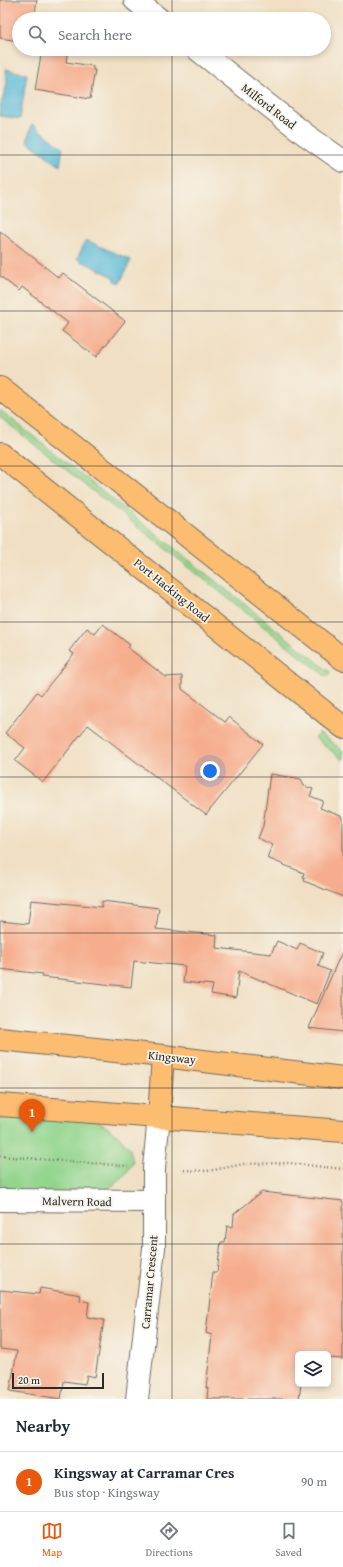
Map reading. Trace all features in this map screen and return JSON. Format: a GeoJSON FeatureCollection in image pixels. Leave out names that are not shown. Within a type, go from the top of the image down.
{"type":"FeatureCollection","features":[{"type":"Feature","properties":{"kind":"main road"},"geometry":{"type":"LineString","coordinates":[[0,388],[343,659]]}},
{"type":"Feature","properties":{"kind":"main road","name":"Port Hacking Road"},"geometry":{"type":"LineString","coordinates":[[0,454],[343,727]]}},
{"type":"Feature","properties":{"kind":"main road","name":"Kingsway"},"geometry":{"type":"LineString","coordinates":[[0,1040],[163,1056],[343,1078]]}},
{"type":"Feature","properties":{"kind":"main road"},"geometry":{"type":"LineString","coordinates":[[159,1116],[163,1056]]}},
{"type":"Feature","properties":{"kind":"main road"},"geometry":{"type":"LineString","coordinates":[[0,1105],[343,1131]]}},
{"type":"Feature","properties":{"kind":"street"},"geometry":{"type":"LineString","coordinates":[[135,0],[150,12]]}},
{"type":"Feature","properties":{"kind":"street","name":"Milford Road"},"geometry":{"type":"LineString","coordinates":[[206,56],[306,135],[343,161]]}},
{"type":"Feature","properties":{"kind":"street","name":"Carramar Crescent"},"geometry":{"type":"LineString","coordinates":[[137,1399],[154,1248],[154,1168],[159,1116]]}},
{"type":"Feature","properties":{"kind":"street","name":"Malvern Road"},"geometry":{"type":"LineString","coordinates":[[0,1200],[153,1201]]}},
{"type":"Feature","properties":{"kind":"path"},"geometry":{"type":"LineString","coordinates":[[0,1156],[130,1166]]}},
{"type":"Feature","properties":{"kind":"path"},"geometry":{"type":"LineString","coordinates":[[177,1170],[208,1171],[244,1164],[289,1163],[343,1169]]}},
{"type":"Feature","properties":{"kind":"green space"},"geometry":{"type":"Polygon","coordinates":[[[0,410],[331,673],[327,677],[0,417],[0,410]]]}},
{"type":"Feature","properties":{"kind":"green space"},"geometry":{"type":"Polygon","coordinates":[[[319,733],[343,751],[343,760],[315,738],[319,733]]]}},
{"type":"Feature","properties":{"kind":"green space"},"geometry":{"type":"Polygon","coordinates":[[[0,1105],[84,1111],[119,1136],[130,1149],[133,1163],[123,1177],[94,1201],[0,1200],[0,1105]]]}},
{"type":"Feature","properties":{"kind":"water"},"geometry":{"type":"Polygon","coordinates":[[[6,69],[27,74],[20,119],[0,116],[0,107],[7,84],[6,69]]]}},
{"type":"Feature","properties":{"kind":"water"},"geometry":{"type":"Polygon","coordinates":[[[32,124],[63,148],[60,166],[27,141],[32,124]]]}},
{"type":"Feature","properties":{"kind":"water"},"geometry":{"type":"Polygon","coordinates":[[[86,240],[131,260],[120,283],[115,281],[114,277],[77,259],[86,240]]]}},
{"type":"Feature","properties":{"kind":"building"},"geometry":{"type":"Polygon","coordinates":[[[0,0],[37,0],[35,12],[12,12],[12,40],[0,38],[0,0]]]}},
{"type":"Feature","properties":{"kind":"building"},"geometry":{"type":"Polygon","coordinates":[[[41,56],[67,56],[66,62],[93,66],[93,70],[95,70],[90,99],[35,90],[41,56]]]}},
{"type":"Feature","properties":{"kind":"building"},"geometry":{"type":"Polygon","coordinates":[[[0,231],[59,278],[63,273],[125,321],[96,357],[62,331],[68,323],[22,287],[19,291],[0,276],[0,231]]]}},
{"type":"Feature","properties":{"kind":"building"},"geometry":{"type":"Polygon","coordinates":[[[103,624],[130,645],[128,648],[166,677],[182,676],[182,689],[225,722],[229,717],[263,744],[206,815],[88,725],[43,782],[15,761],[25,748],[5,733],[37,692],[41,695],[74,654],[69,651],[87,628],[95,634],[103,624]]]}},
{"type":"Feature","properties":{"kind":"building"},"geometry":{"type":"Polygon","coordinates":[[[270,774],[301,779],[304,786],[313,789],[310,796],[323,801],[320,808],[343,817],[343,897],[304,881],[304,873],[267,858],[272,845],[258,838],[263,826],[270,774]]]}},
{"type":"Feature","properties":{"kind":"building"},"geometry":{"type":"Polygon","coordinates":[[[31,900],[102,907],[102,901],[159,908],[156,929],[217,935],[216,948],[271,954],[277,941],[297,950],[300,943],[323,953],[318,966],[330,971],[317,1004],[239,971],[236,998],[211,994],[213,985],[183,982],[185,966],[134,961],[131,987],[42,977],[43,974],[0,969],[0,921],[28,924],[31,900]]]}},
{"type":"Feature","properties":{"kind":"building"},"geometry":{"type":"Polygon","coordinates":[[[343,949],[343,1032],[309,1028],[343,949]]]}},
{"type":"Feature","properties":{"kind":"building"},"geometry":{"type":"Polygon","coordinates":[[[262,1192],[343,1201],[343,1359],[331,1358],[331,1351],[295,1351],[295,1387],[301,1387],[299,1399],[207,1399],[208,1388],[206,1388],[212,1335],[206,1333],[213,1272],[217,1272],[221,1242],[225,1242],[227,1226],[233,1227],[234,1214],[262,1192]]]}},
{"type":"Feature","properties":{"kind":"building"},"geometry":{"type":"Polygon","coordinates":[[[40,1288],[81,1295],[80,1300],[89,1302],[87,1317],[104,1320],[95,1377],[87,1375],[85,1384],[64,1381],[61,1399],[10,1391],[17,1351],[0,1349],[0,1290],[39,1294],[40,1288]]]}},
{"type":"Feature","properties":{"kind":"place","name":"Kingsway at Carramar Cres"},"geometry":{"type":"Point","coordinates":[32,1132]}}]}
